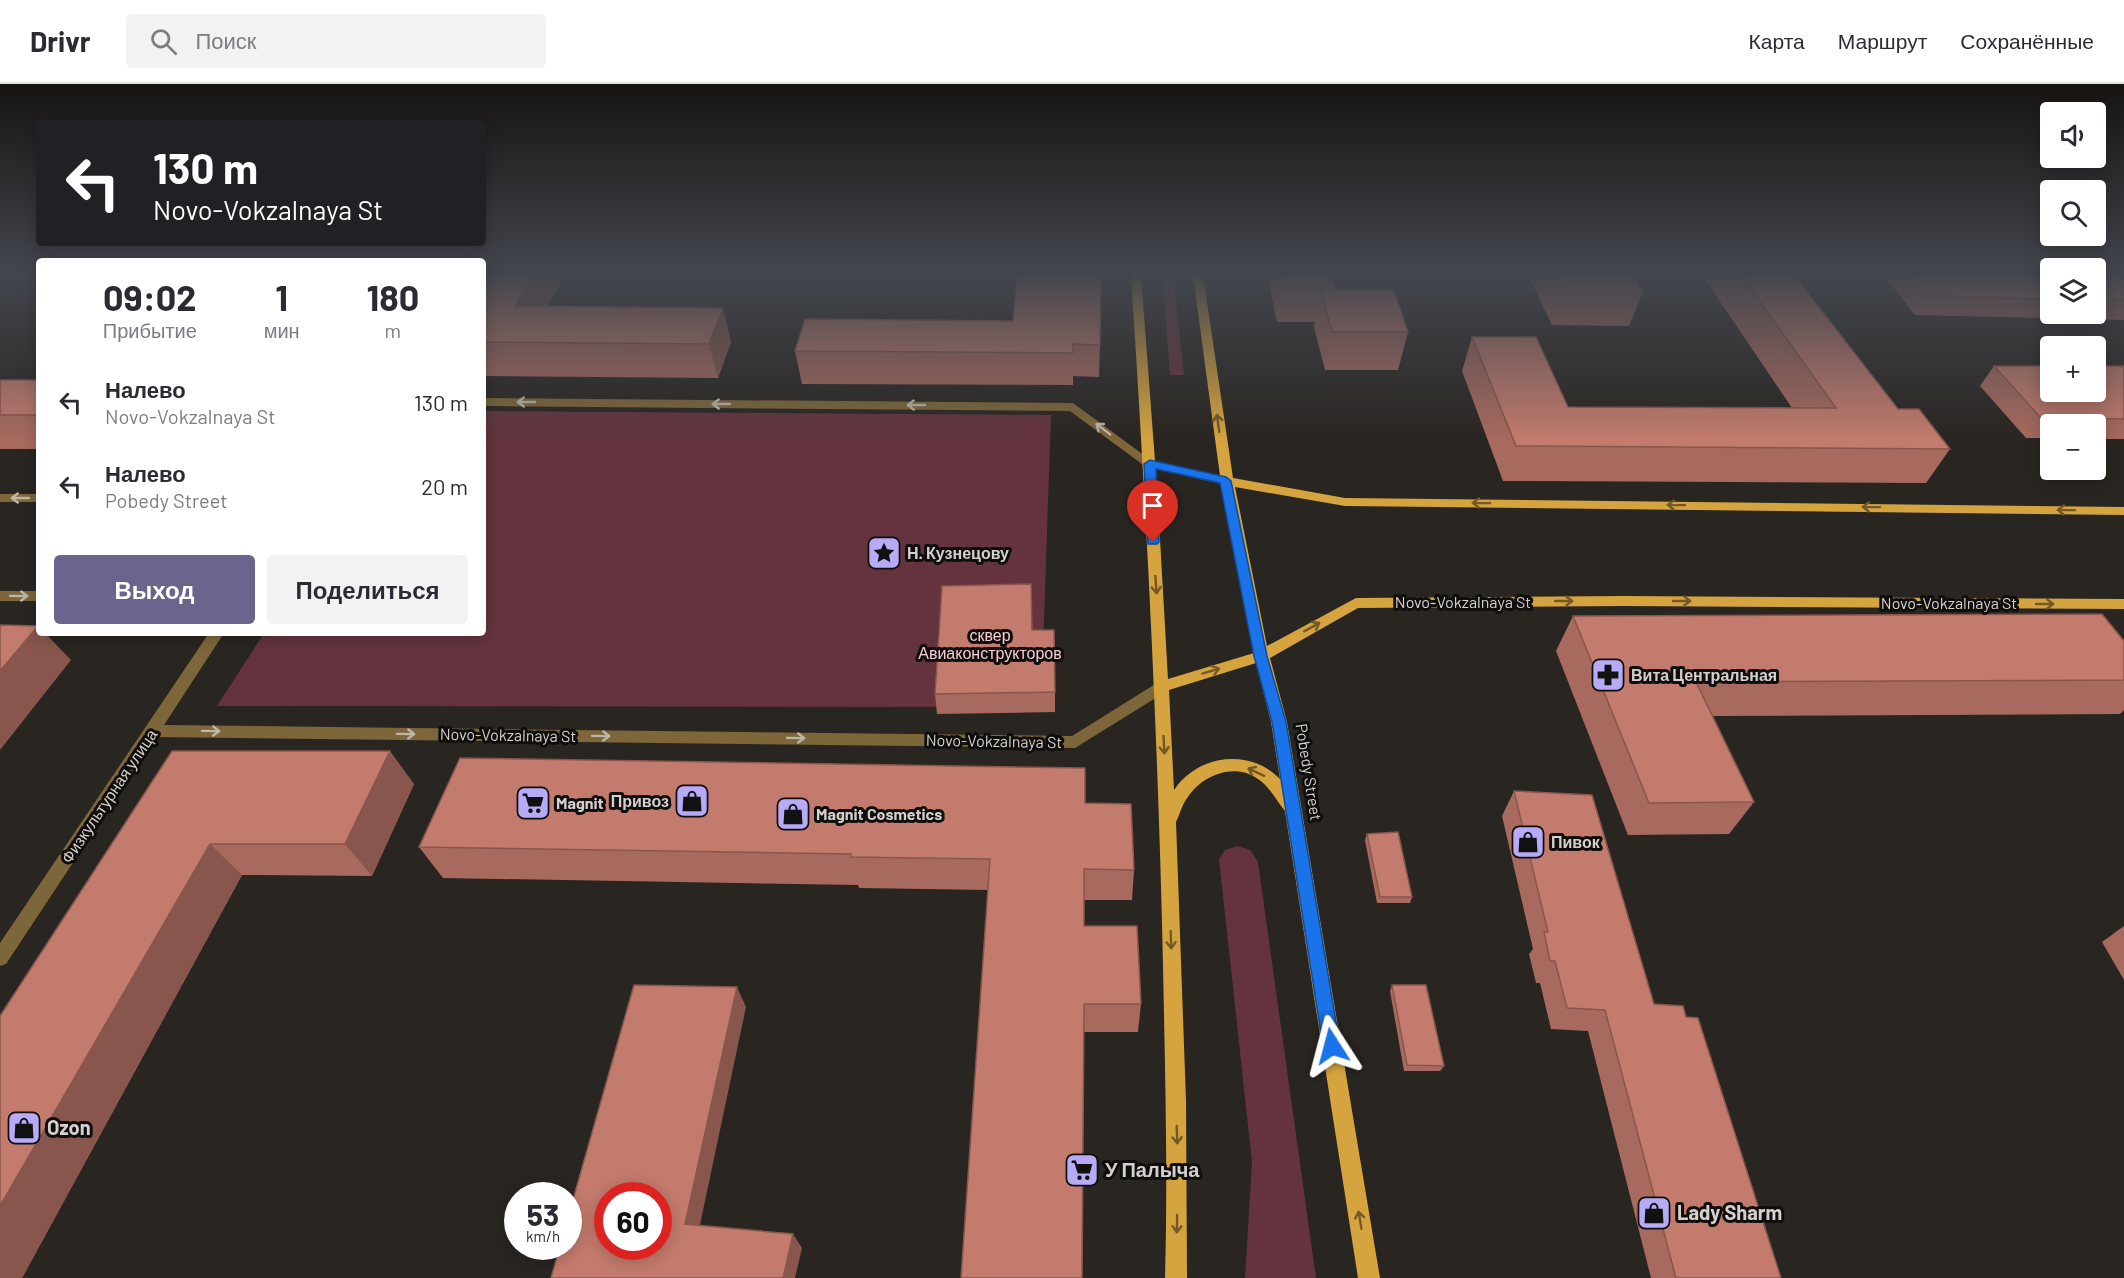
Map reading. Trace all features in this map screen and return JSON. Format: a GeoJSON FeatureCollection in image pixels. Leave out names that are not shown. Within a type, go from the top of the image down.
{"type":"FeatureCollection","features":[{"type":"Feature","properties":{"kind":"main road"},"geometry":{"type":"LineString","coordinates":[[1140,331],[1150,464],[1168,822],[1178,1170],[1176,1278]]}},
{"type":"Feature","properties":{"kind":"main road","name":"Pobedy Street"},"geometry":{"type":"LineString","coordinates":[[1206,331],[1226,481],[1261,656],[1279,722],[1369,1278]]}},
{"type":"Feature","properties":{"kind":"main road"},"geometry":{"type":"LineString","coordinates":[[1150,464],[1226,481],[1345,501],[2124,511]]}},
{"type":"Feature","properties":{"kind":"main road","name":"Novo-Vokzalnaya St"},"geometry":{"type":"LineString","coordinates":[[1162,687],[1261,656],[1356,603],[1624,601],[2124,604]]}},
{"type":"Feature","properties":{"kind":"main road"},"geometry":{"type":"LineString","coordinates":[[1168,822],[1183,790],[1205,770],[1232,764],[1259,771],[1278,788],[1294,814]]}},
{"type":"Feature","properties":{"kind":"street"},"geometry":{"type":"LineString","coordinates":[[486,402],[1073,407],[1150,464]]}},
{"type":"Feature","properties":{"kind":"street"},"geometry":{"type":"LineString","coordinates":[[0,498],[36,498]]}},
{"type":"Feature","properties":{"kind":"street"},"geometry":{"type":"LineString","coordinates":[[0,596],[36,596]]}},
{"type":"Feature","properties":{"kind":"street","name":"Физкультурная улица"},"geometry":{"type":"LineString","coordinates":[[0,958],[215,636]]}},
{"type":"Feature","properties":{"kind":"street","name":"Novo-Vokzalnaya St"},"geometry":{"type":"LineString","coordinates":[[153,731],[1075,742],[1162,687]]}},
{"type":"Feature","properties":{"kind":"green space"},"geometry":{"type":"Polygon","coordinates":[[[1166,331],[1179,331],[1184,375],[1170,375],[1166,331]]]}},
{"type":"Feature","properties":{"kind":"green space","name":"сквер Авиаконструкторов"},"geometry":{"type":"Polygon","coordinates":[[[486,411],[1051,415],[1041,707],[217,706],[262,636],[486,636],[486,411]]]}},
{"type":"Feature","properties":{"kind":"green space"},"geometry":{"type":"Polygon","coordinates":[[[1238,846],[1250,850],[1258,862],[1316,1278],[1245,1278],[1252,1162],[1219,859],[1225,850],[1238,846]]]}},
{"type":"Feature","properties":{"kind":"building"},"geometry":{"type":"Polygon","coordinates":[[[486,331],[714,331],[709,344],[486,342],[486,331]]]}},
{"type":"Feature","properties":{"kind":"building"},"geometry":{"type":"Polygon","coordinates":[[[801,331],[1100,331],[1100,345],[1073,344],[1073,353],[795,351],[801,331]]]}},
{"type":"Feature","properties":{"kind":"building"},"geometry":{"type":"Polygon","coordinates":[[[1332,331],[1408,332],[1332,332],[1332,331]]]}},
{"type":"Feature","properties":{"kind":"building"},"geometry":{"type":"Polygon","coordinates":[[[1781,331],[1837,331],[1898,409],[1919,409],[1950,449],[1516,446],[1472,337],[1536,337],[1568,407],[1836,408],[1781,331]]]}},
{"type":"Feature","properties":{"kind":"building"},"geometry":{"type":"Polygon","coordinates":[[[1994,366],[2040,366],[2040,402],[2106,402],[2106,366],[2124,366],[2124,419],[2106,419],[2106,414],[2040,414],[2040,417],[1994,366]]]}},
{"type":"Feature","properties":{"kind":"building"},"geometry":{"type":"Polygon","coordinates":[[[0,380],[36,380],[36,415],[0,415],[0,380]]]}},
{"type":"Feature","properties":{"kind":"building"},"geometry":{"type":"Polygon","coordinates":[[[1031,584],[1032,630],[1054,630],[1055,692],[935,694],[942,586],[1031,584]]]}},
{"type":"Feature","properties":{"kind":"building"},"geometry":{"type":"Polygon","coordinates":[[[2102,614],[2124,641],[2124,680],[1696,682],[1754,802],[1649,803],[1573,616],[2102,614]]]}},
{"type":"Feature","properties":{"kind":"building"},"geometry":{"type":"Polygon","coordinates":[[[0,625],[36,626],[36,628],[0,671],[0,625]]]}},
{"type":"Feature","properties":{"kind":"building"},"geometry":{"type":"Polygon","coordinates":[[[172,751],[390,751],[345,844],[210,844],[0,1206],[0,1016],[172,751]]]}},
{"type":"Feature","properties":{"kind":"building"},"geometry":{"type":"Polygon","coordinates":[[[460,758],[1085,768],[1085,803],[1131,804],[1134,870],[1084,869],[1084,926],[1137,926],[1141,1004],[1084,1004],[1082,1278],[961,1278],[990,859],[851,857],[851,854],[419,847],[460,758]]]}},
{"type":"Feature","properties":{"kind":"building"},"geometry":{"type":"Polygon","coordinates":[[[1514,791],[1592,795],[1654,1004],[1683,1006],[1686,1017],[1698,1018],[1781,1278],[1676,1278],[1605,1010],[1567,1008],[1555,961],[1550,961],[1544,932],[1548,932],[1514,791]]]}},
{"type":"Feature","properties":{"kind":"building"},"geometry":{"type":"Polygon","coordinates":[[[1398,832],[1412,897],[1380,897],[1367,834],[1398,832]]]}},
{"type":"Feature","properties":{"kind":"building"},"geometry":{"type":"Polygon","coordinates":[[[634,985],[737,987],[685,1224],[793,1234],[783,1278],[551,1278],[556,1260],[582,1260],[582,1182],[578,1182],[634,985]]]}},
{"type":"Feature","properties":{"kind":"building"},"geometry":{"type":"Polygon","coordinates":[[[1392,985],[1426,985],[1444,1066],[1407,1065],[1392,985]]]}},
{"type":"Feature","properties":{"kind":"place","name":"Н. Кузнецову"},"geometry":{"type":"Point","coordinates":[884,553]}},
{"type":"Feature","properties":{"kind":"place","name":"Вита Центральная"},"geometry":{"type":"Point","coordinates":[1608,675]}},
{"type":"Feature","properties":{"kind":"place","name":"Привоз"},"geometry":{"type":"Point","coordinates":[692,801]}},
{"type":"Feature","properties":{"kind":"place","name":"Magnit"},"geometry":{"type":"Point","coordinates":[533,803]}},
{"type":"Feature","properties":{"kind":"place","name":"Magnit Cosmetics"},"geometry":{"type":"Point","coordinates":[793,814]}},
{"type":"Feature","properties":{"kind":"place","name":"Пивок"},"geometry":{"type":"Point","coordinates":[1528,842]}},
{"type":"Feature","properties":{"kind":"place","name":"Ozon"},"geometry":{"type":"Point","coordinates":[24,1128]}},
{"type":"Feature","properties":{"kind":"place","name":"У Палыча"},"geometry":{"type":"Point","coordinates":[1082,1170]}},
{"type":"Feature","properties":{"kind":"place","name":"Lady Sharm"},"geometry":{"type":"Point","coordinates":[1654,1213]}},
{"type":"Feature","properties":{"kind":"route"},"geometry":{"type":"LineString","coordinates":[[1153,542],[1150,464],[1226,481],[1261,656],[1279,722],[1332,1046]]}}]}
